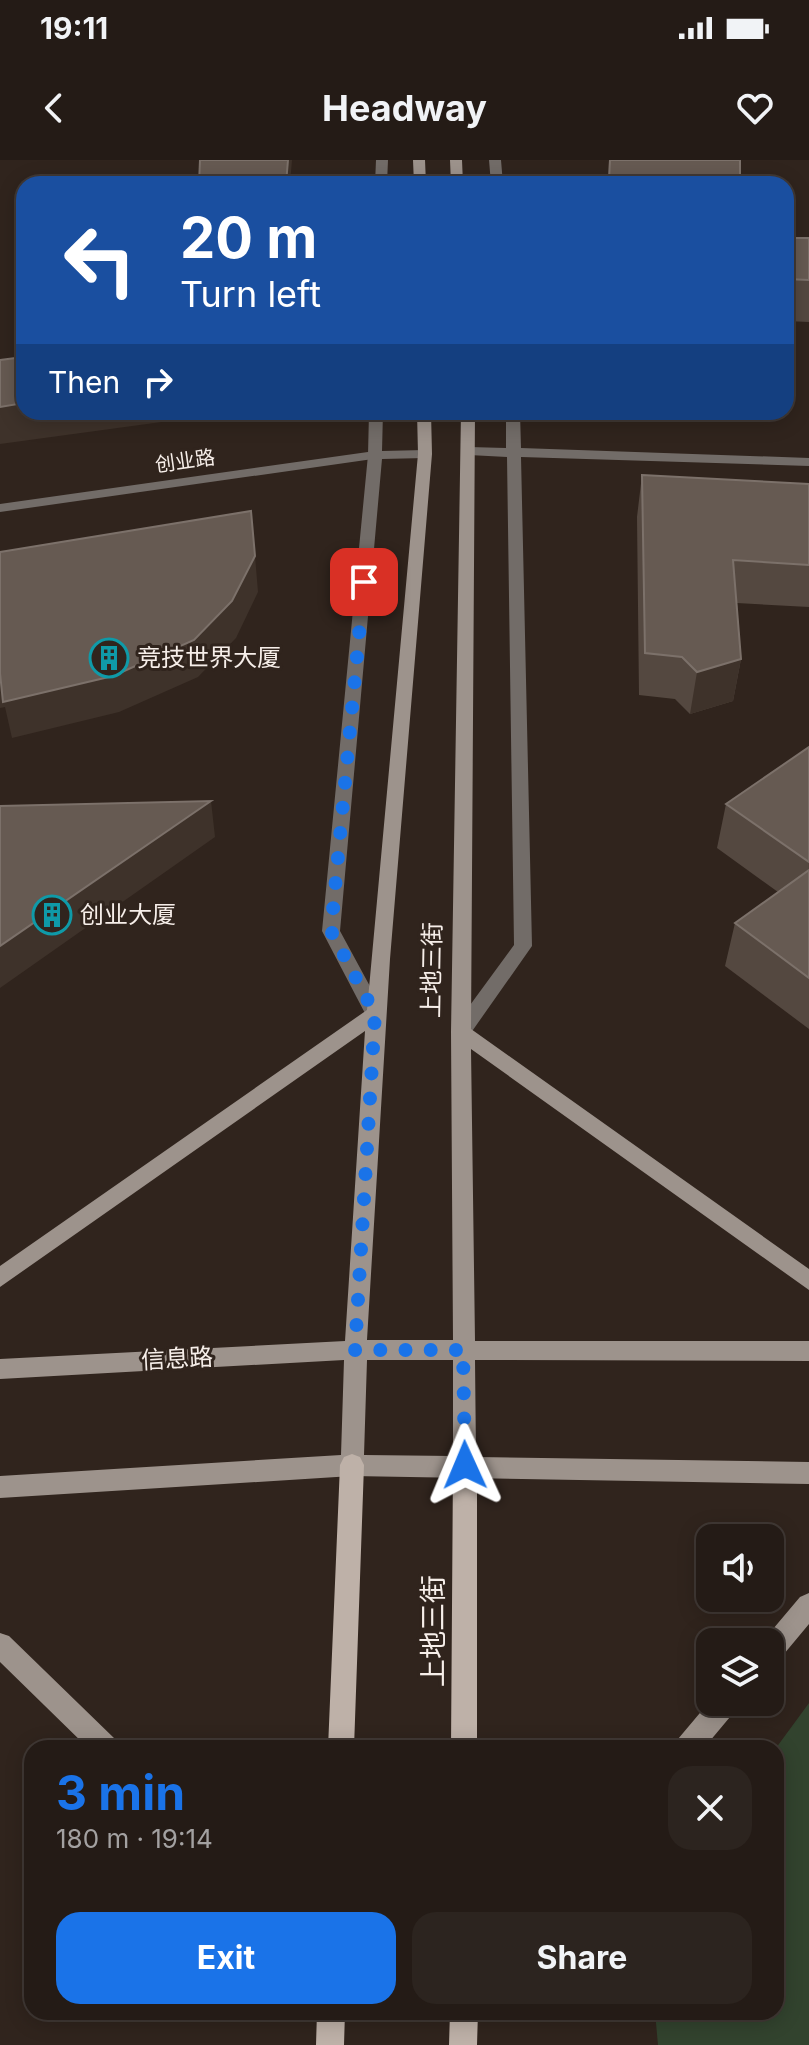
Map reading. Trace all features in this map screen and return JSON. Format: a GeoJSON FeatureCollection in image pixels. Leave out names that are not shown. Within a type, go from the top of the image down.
{"type":"FeatureCollection","features":[{"type":"Feature","properties":{"kind":"main road","name":"上地三街"},"geometry":{"type":"LineString","coordinates":[[352,1465],[355,1350],[375,1014],[425,454],[424,420]]}},
{"type":"Feature","properties":{"kind":"main road","name":"上地三街"},"geometry":{"type":"LineString","coordinates":[[461,1032],[468,420]]}},
{"type":"Feature","properties":{"kind":"main road"},"geometry":{"type":"LineString","coordinates":[[0,1278],[375,1014]]}},
{"type":"Feature","properties":{"kind":"main road"},"geometry":{"type":"LineString","coordinates":[[461,1032],[809,1281]]}},
{"type":"Feature","properties":{"kind":"main road"},"geometry":{"type":"LineString","coordinates":[[461,1032],[465,1465]]}},
{"type":"Feature","properties":{"kind":"main road","name":"信息路"},"geometry":{"type":"LineString","coordinates":[[0,1369],[355,1350],[809,1351]]}},
{"type":"Feature","properties":{"kind":"main road"},"geometry":{"type":"LineString","coordinates":[[341,1740],[352,1465]]}},
{"type":"Feature","properties":{"kind":"main road"},"geometry":{"type":"LineString","coordinates":[[0,1487],[352,1465],[809,1473]]}},
{"type":"Feature","properties":{"kind":"main road","name":"上地三街"},"geometry":{"type":"LineString","coordinates":[[464,1740],[465,1465]]}},
{"type":"Feature","properties":{"kind":"main road"},"geometry":{"type":"LineString","coordinates":[[784,1634],[809,1605]]}},
{"type":"Feature","properties":{"kind":"main road"},"geometry":{"type":"LineString","coordinates":[[0,1645],[98,1740]]}},
{"type":"Feature","properties":{"kind":"main road"},"geometry":{"type":"LineString","coordinates":[[694,1740],[714,1716]]}},
{"type":"Feature","properties":{"kind":"main road"},"geometry":{"type":"LineString","coordinates":[[330,2045],[331,2020]]}},
{"type":"Feature","properties":{"kind":"main road"},"geometry":{"type":"LineString","coordinates":[[463,2045],[464,2020]]}},
{"type":"Feature","properties":{"kind":"street"},"geometry":{"type":"LineString","coordinates":[[375,1014],[331,931],[376,420]]}},
{"type":"Feature","properties":{"kind":"street","name":"上地三街"},"geometry":{"type":"LineString","coordinates":[[461,1032],[523,946],[517,453],[514,420]]}},
{"type":"Feature","properties":{"kind":"street"},"geometry":{"type":"LineString","coordinates":[[469,451],[809,462]]}},
{"type":"Feature","properties":{"kind":"street","name":"创业路"},"geometry":{"type":"LineString","coordinates":[[0,508],[375,455],[425,454]]}},
{"type":"Feature","properties":{"kind":"green space"},"geometry":{"type":"Polygon","coordinates":[[[809,1703],[809,2045],[658,2045],[656,2020],[784,2020],[782,1740],[809,1703]]]}},
{"type":"Feature","properties":{"kind":"building"},"geometry":{"type":"Polygon","coordinates":[[[200,160],[288,160],[287,176],[199,176],[200,160]]]}},
{"type":"Feature","properties":{"kind":"building"},"geometry":{"type":"Polygon","coordinates":[[[610,160],[740,160],[740,176],[609,176],[610,160]]]}},
{"type":"Feature","properties":{"kind":"building"},"geometry":{"type":"Polygon","coordinates":[[[794,238],[809,238],[809,280],[794,279],[794,238]]]}},
{"type":"Feature","properties":{"kind":"building"},"geometry":{"type":"Polygon","coordinates":[[[16,358],[16,404],[0,407],[0,360],[16,358]]]}},
{"type":"Feature","properties":{"kind":"building"},"geometry":{"type":"Polygon","coordinates":[[[642,475],[809,484],[809,565],[733,560],[741,659],[697,672],[682,657],[645,653],[642,475]]]}},
{"type":"Feature","properties":{"kind":"building","name":"竞技世界大厦"},"geometry":{"type":"Polygon","coordinates":[[[251,511],[255,556],[232,601],[194,640],[113,676],[3,702],[0,673],[0,552],[251,511]]]}},
{"type":"Feature","properties":{"kind":"building"},"geometry":{"type":"Polygon","coordinates":[[[809,747],[809,862],[726,804],[809,747]]]}},
{"type":"Feature","properties":{"kind":"building"},"geometry":{"type":"Polygon","coordinates":[[[211,801],[0,946],[0,806],[211,801]]]}},
{"type":"Feature","properties":{"kind":"building"},"geometry":{"type":"Polygon","coordinates":[[[809,870],[809,978],[735,923],[809,870]]]}},
{"type":"Feature","properties":{"kind":"place","name":"竞技世界大厦"},"geometry":{"type":"Point","coordinates":[109,658]}},
{"type":"Feature","properties":{"kind":"place","name":"创业大厦"},"geometry":{"type":"Point","coordinates":[52,915]}},
{"type":"Feature","properties":{"kind":"route"},"geometry":{"type":"LineString","coordinates":[[364,582],[331,931],[375,1014],[355,1350],[463,1350],[465,1465]]}}]}
